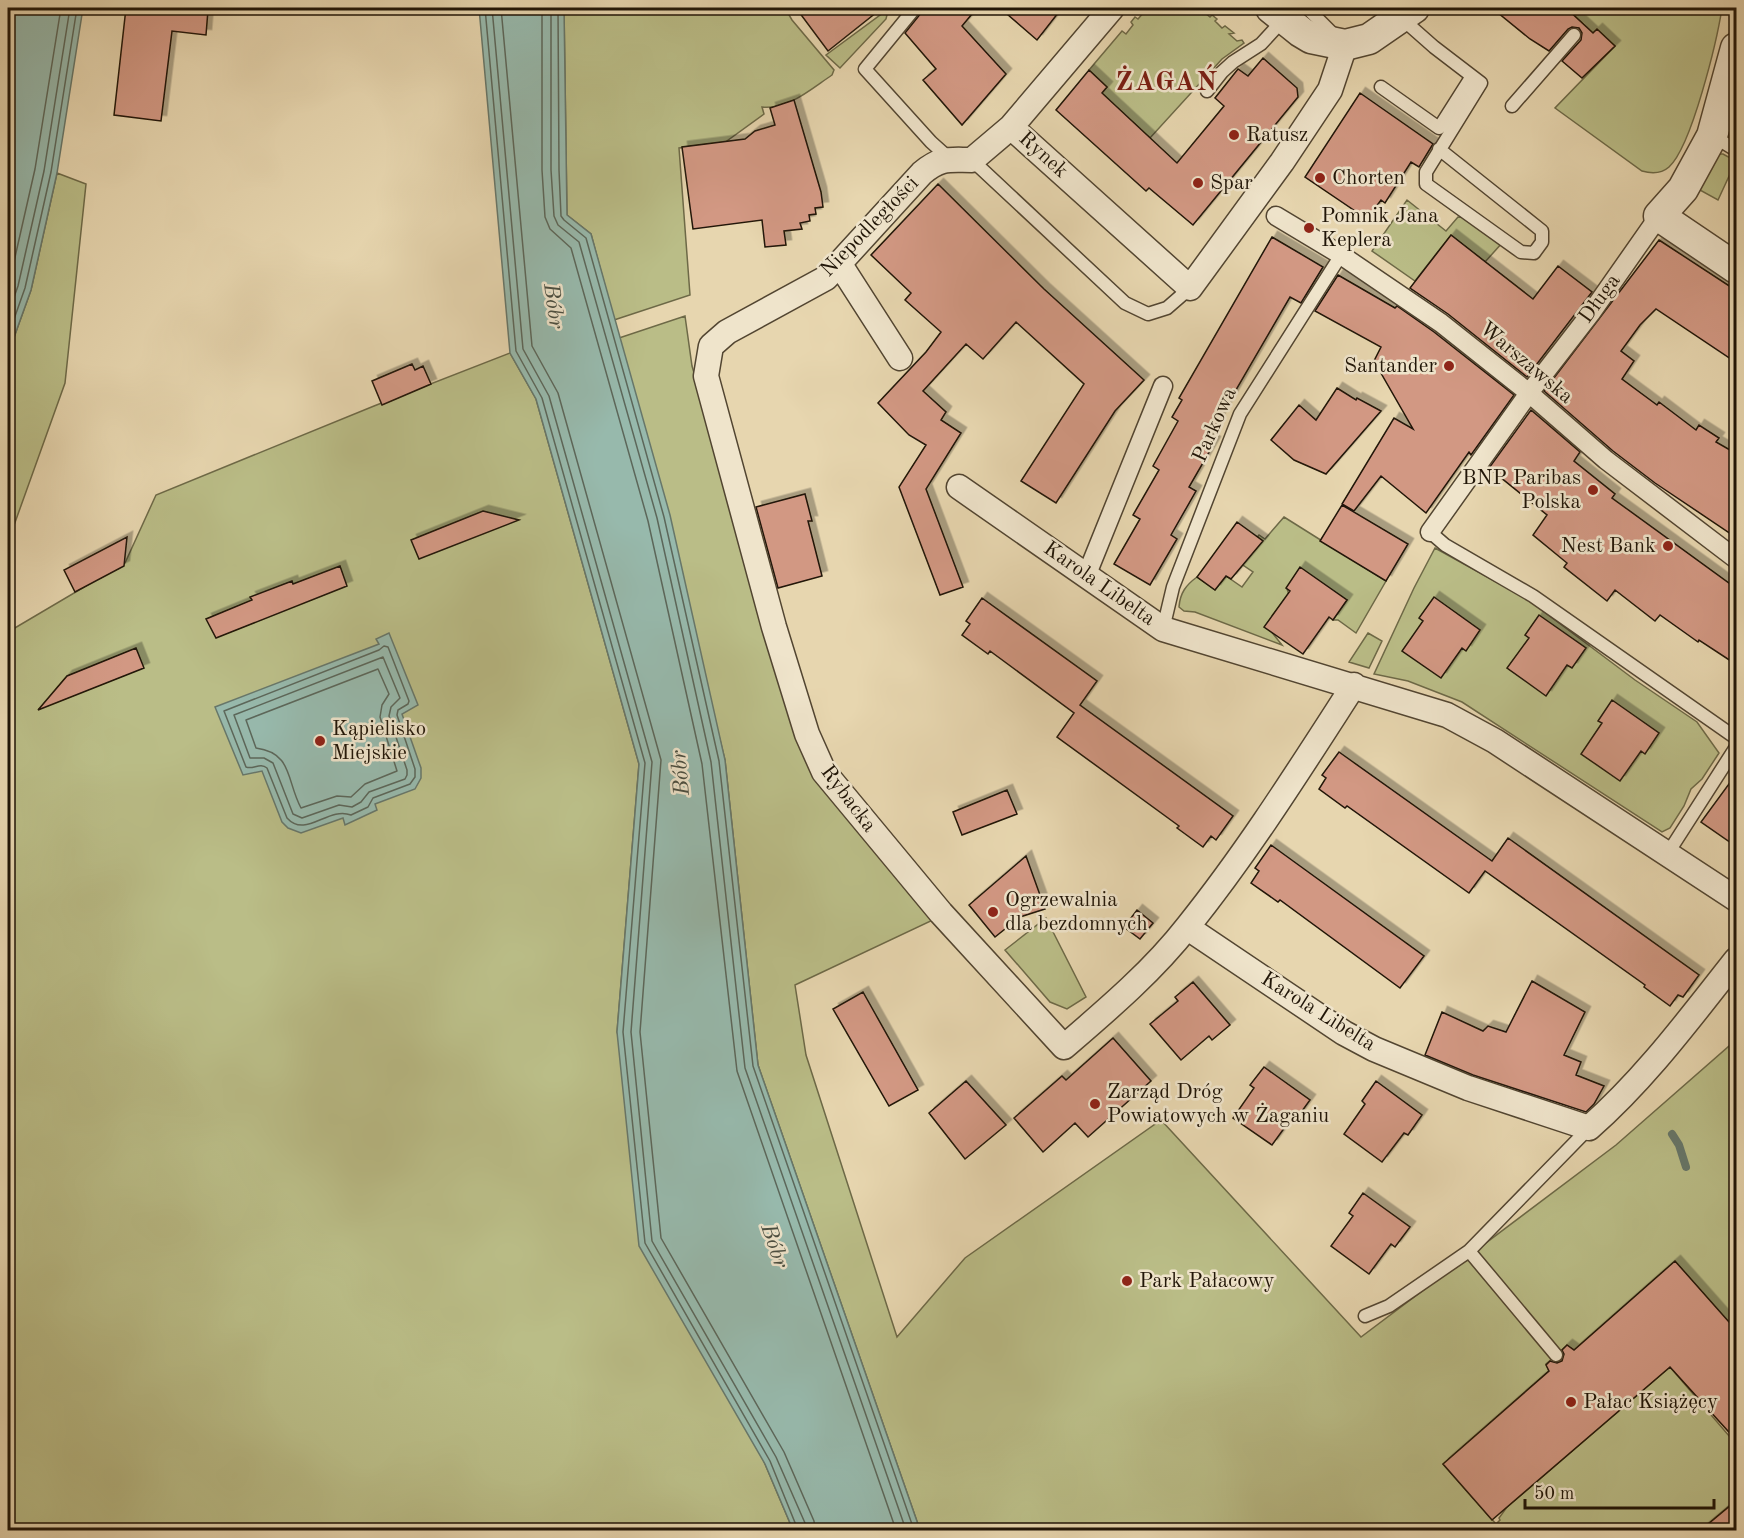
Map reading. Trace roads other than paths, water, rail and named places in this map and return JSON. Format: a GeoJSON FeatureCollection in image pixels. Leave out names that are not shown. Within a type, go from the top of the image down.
{"type":"FeatureCollection","features":[{"type":"Feature","properties":{"kind":"street","name":"Rynek"},"geometry":{"type":"LineString","coordinates":[[1112,8],[1011,127],[1190,288]]}},
{"type":"Feature","properties":{"kind":"street"},"geometry":{"type":"LineString","coordinates":[[1287,11],[1311,38],[1345,45],[1369,39],[1407,12]]}},
{"type":"Feature","properties":{"kind":"street"},"geometry":{"type":"LineString","coordinates":[[1190,288],[1282,162],[1330,90],[1345,45]]}},
{"type":"Feature","properties":{"kind":"street","name":"Długa"},"geometry":{"type":"LineString","coordinates":[[1430,532],[1529,393],[1591,313],[1659,216],[1724,143],[1737,48]]}},
{"type":"Feature","properties":{"kind":"street","name":"Niepodległości"},"geometry":{"type":"LineString","coordinates":[[726,332],[826,278],[922,172],[934,162],[962,160],[1011,127]]}},
{"type":"Feature","properties":{"kind":"street","name":"Warszawska"},"geometry":{"type":"LineString","coordinates":[[1276,216],[1341,255],[1441,323],[1529,393],[1606,460],[1737,559]]}},
{"type":"Feature","properties":{"kind":"street"},"geometry":{"type":"LineString","coordinates":[[1659,216],[1737,268]]}},
{"type":"Feature","properties":{"kind":"street"},"geometry":{"type":"LineString","coordinates":[[839,263],[900,358]]}},
{"type":"Feature","properties":{"kind":"street","name":"Rybacka"},"geometry":{"type":"LineString","coordinates":[[726,332],[711,346],[706,376],[807,734],[828,779],[941,913],[1064,1047],[1120,999],[1188,928]]}},
{"type":"Feature","properties":{"kind":"street"},"geometry":{"type":"LineString","coordinates":[[1087,574],[1163,386]]}},
{"type":"Feature","properties":{"kind":"street","name":"Karola Libelta"},"geometry":{"type":"LineString","coordinates":[[959,487],[1163,629],[1424,706],[1471,727],[1737,899]]}},
{"type":"Feature","properties":{"kind":"street"},"geometry":{"type":"LineString","coordinates":[[1188,928],[1279,802],[1354,686]]}},
{"type":"Feature","properties":{"kind":"street","name":"Karola Libelta"},"geometry":{"type":"LineString","coordinates":[[1188,928],[1344,1033],[1374,1049],[1468,1088],[1589,1128]]}},
{"type":"Feature","properties":{"kind":"street"},"geometry":{"type":"LineString","coordinates":[[1589,1128],[1607,1113],[1679,1032],[1737,960]]}},
{"type":"Feature","properties":{"kind":"lane"},"geometry":{"type":"LineString","coordinates":[[915,8],[865,69],[931,142],[962,160],[1125,303],[1148,314],[1167,308],[1190,288]]}},
{"type":"Feature","properties":{"kind":"lane"},"geometry":{"type":"LineString","coordinates":[[1207,91],[1227,67],[1261,44],[1287,11]]}},
{"type":"Feature","properties":{"kind":"lane"},"geometry":{"type":"LineString","coordinates":[[1407,12],[1434,47],[1477,79]]}},
{"type":"Feature","properties":{"kind":"lane"},"geometry":{"type":"LineString","coordinates":[[1512,106],[1574,34]]}},
{"type":"Feature","properties":{"kind":"lane"},"geometry":{"type":"LineString","coordinates":[[1381,87],[1438,128],[1477,79]]}},
{"type":"Feature","properties":{"kind":"lane"},"geometry":{"type":"LineString","coordinates":[[1439,149],[1542,231],[1542,242],[1534,253],[1521,252],[1426,184],[1426,172],[1477,79]]}},
{"type":"Feature","properties":{"kind":"lane","name":"Parkowa"},"geometry":{"type":"LineString","coordinates":[[1163,629],[1173,587],[1240,414],[1341,255]]}},
{"type":"Feature","properties":{"kind":"lane"},"geometry":{"type":"LineString","coordinates":[[1430,532],[1445,545],[1533,596],[1737,738]]}},
{"type":"Feature","properties":{"kind":"lane"},"geometry":{"type":"LineString","coordinates":[[1668,853],[1737,747]]}},
{"type":"Feature","properties":{"kind":"lane"},"geometry":{"type":"LineString","coordinates":[[1365,1316],[1389,1306],[1469,1251],[1589,1128]]}},
{"type":"Feature","properties":{"kind":"lane"},"geometry":{"type":"LineString","coordinates":[[1469,1251],[1556,1355]]}},
{"type":"Feature","properties":{"kind":"water"},"geometry":{"type":"Polygon","coordinates":[[[8,8],[83,8],[57,173],[31,290],[8,354],[8,8]]]}},
{"type":"Feature","properties":{"kind":"water","name":"Bóbr"},"geometry":{"type":"Polygon","coordinates":[[[479,8],[564,8],[567,215],[591,234],[670,515],[725,760],[758,1065],[920,1530],[793,1530],[765,1464],[639,1246],[617,1032],[639,764],[536,399],[510,353],[479,8]]]}},
{"type":"Feature","properties":{"kind":"water","name":"Kąpielisko Miejskie"},"geometry":{"type":"Polygon","coordinates":[[[389,633],[418,705],[402,714],[421,768],[421,778],[415,789],[375,804],[377,810],[345,825],[343,818],[301,833],[288,828],[282,822],[262,771],[243,775],[215,707],[379,644],[376,639],[389,633]]]}},
{"type":"Feature","properties":{"kind":"waterway"},"geometry":{"type":"LineString","coordinates":[[1672,1134],[1679,1145],[1686,1167]]}},
{"type":"Feature","properties":{"kind":"place","name":"Ratusz"},"geometry":{"type":"Point","coordinates":[1234,135]}},
{"type":"Feature","properties":{"kind":"place","name":"Chorten"},"geometry":{"type":"Point","coordinates":[1320,178]}},
{"type":"Feature","properties":{"kind":"place","name":"Spar"},"geometry":{"type":"Point","coordinates":[1198,183]}},
{"type":"Feature","properties":{"kind":"place","name":"Pomnik Jana Keplera"},"geometry":{"type":"Point","coordinates":[1309,228]}},
{"type":"Feature","properties":{"kind":"place","name":"Santander"},"geometry":{"type":"Point","coordinates":[1449,366]}},
{"type":"Feature","properties":{"kind":"place","name":"BNP Paribas Polska"},"geometry":{"type":"Point","coordinates":[1593,490]}},
{"type":"Feature","properties":{"kind":"place","name":"Nest Bank"},"geometry":{"type":"Point","coordinates":[1668,546]}},
{"type":"Feature","properties":{"kind":"place","name":"Kąpielisko Miejskie"},"geometry":{"type":"Point","coordinates":[320,741]}},
{"type":"Feature","properties":{"kind":"place","name":"Ogrzewalnia dla bezdomnych"},"geometry":{"type":"Point","coordinates":[993,912]}},
{"type":"Feature","properties":{"kind":"place","name":"Zarząd Dróg Powiatowych w Żaganiu"},"geometry":{"type":"Point","coordinates":[1095,1104]}},
{"type":"Feature","properties":{"kind":"place","name":"Park Pałacowy"},"geometry":{"type":"Point","coordinates":[1127,1281]}},
{"type":"Feature","properties":{"kind":"place","name":"Pałac Książęcy"},"geometry":{"type":"Point","coordinates":[1571,1402]}},
{"type":"Feature","properties":{"kind":"district","name":"ŻAGAŃ"},"geometry":{"type":"Point","coordinates":[1167,82]}}]}
